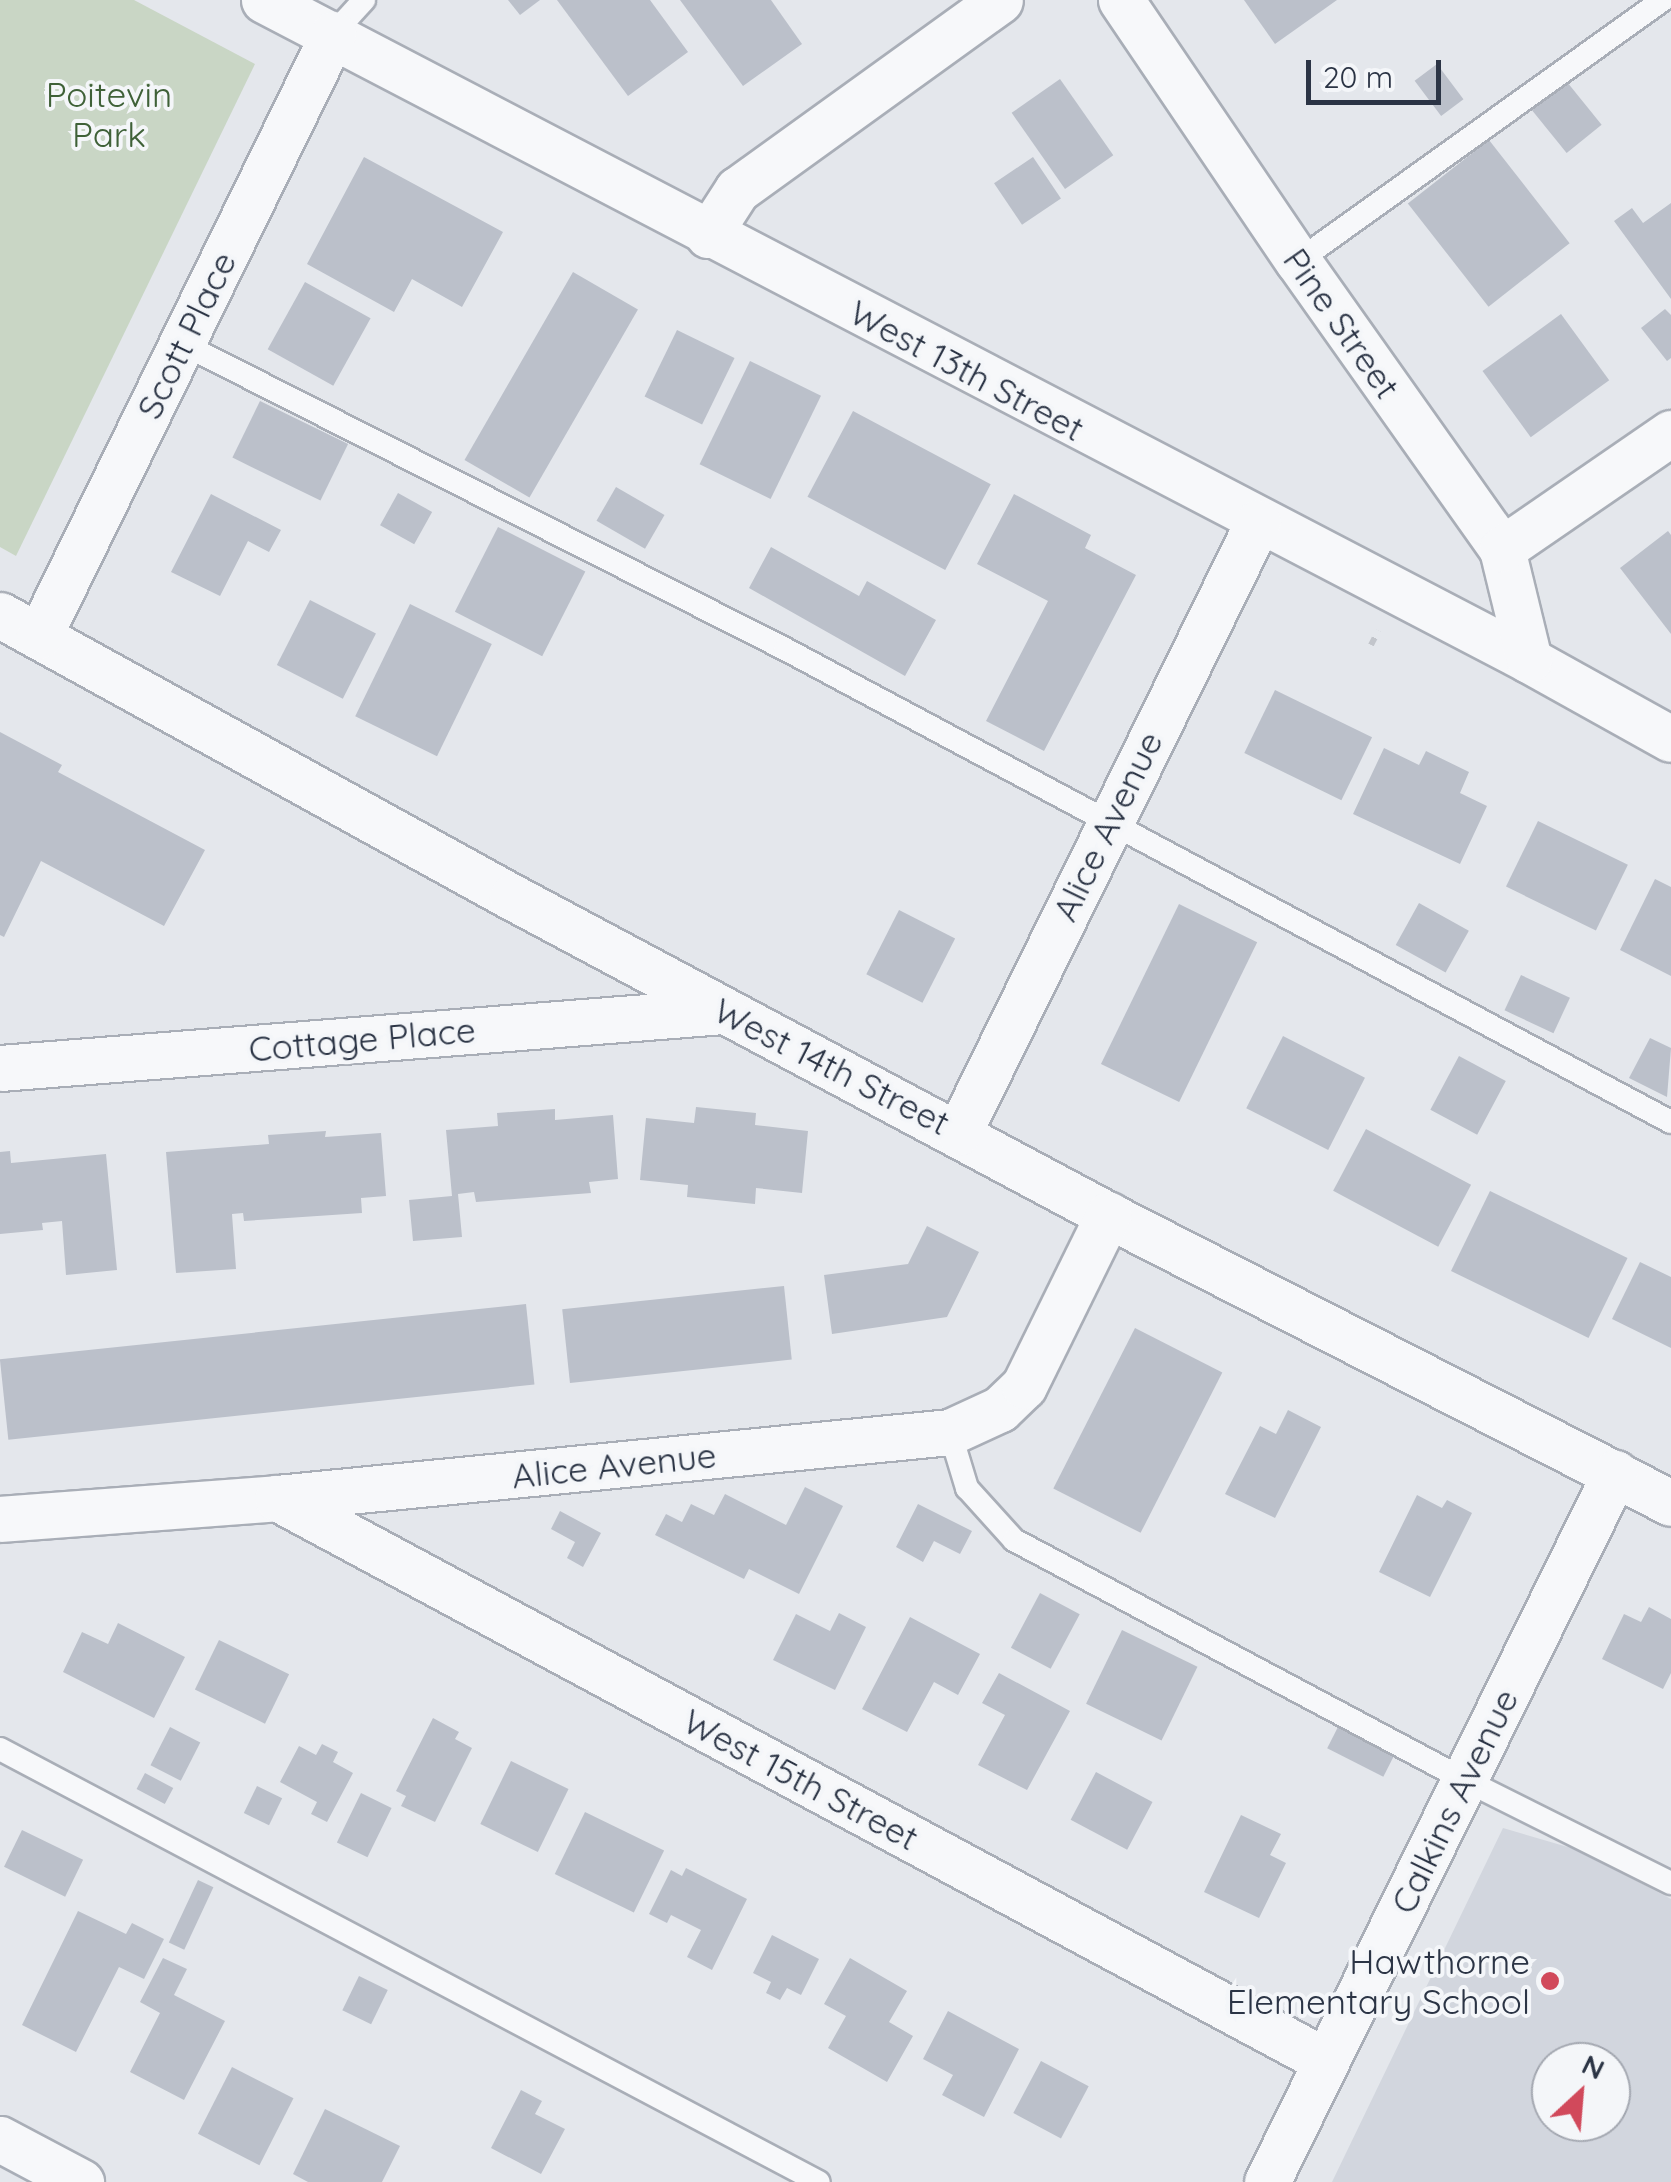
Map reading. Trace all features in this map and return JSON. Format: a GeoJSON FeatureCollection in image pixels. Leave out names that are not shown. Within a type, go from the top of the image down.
{"type":"FeatureCollection","features":[{"type":"Feature","properties":{"kind":"street","name":"West 13th Street"},"geometry":{"type":"LineString","coordinates":[[264,0],[1258,522],[1529,660],[1671,739]]}},
{"type":"Feature","properties":{"kind":"street"},"geometry":{"type":"LineString","coordinates":[[708,235],[737,190],[1000,0]]}},
{"type":"Feature","properties":{"kind":"street","name":"Pine Street"},"geometry":{"type":"LineString","coordinates":[[1121,0],[1298,261],[1502,549],[1529,660]]}},
{"type":"Feature","properties":{"kind":"street","name":"Scott Place"},"geometry":{"type":"LineString","coordinates":[[19,626],[181,343],[333,34]]}},
{"type":"Feature","properties":{"kind":"street"},"geometry":{"type":"LineString","coordinates":[[1502,549],[1671,433]]}},
{"type":"Feature","properties":{"kind":"street","name":"Alice Avenue"},"geometry":{"type":"LineString","coordinates":[[959,1132],[1258,522]]}},
{"type":"Feature","properties":{"kind":"street","name":"West 14th Street"},"geometry":{"type":"LineString","coordinates":[[19,626],[724,1011],[959,1132],[1108,1215],[1671,1503]]}},
{"type":"Feature","properties":{"kind":"street","name":"Cottage Place"},"geometry":{"type":"LineString","coordinates":[[0,1068],[724,1011]]}},
{"type":"Feature","properties":{"kind":"street","name":"Alice Avenue"},"geometry":{"type":"LineString","coordinates":[[0,1519],[277,1498],[950,1432],[1000,1409],[1024,1386],[1108,1215]]}},
{"type":"Feature","properties":{"kind":"street","name":"Calkins Avenue"},"geometry":{"type":"LineString","coordinates":[[1267,2182],[1616,1473]]}},
{"type":"Feature","properties":{"kind":"street","name":"West 15th Street"},"geometry":{"type":"LineString","coordinates":[[277,1498],[1324,2060]]}},
{"type":"Feature","properties":{"kind":"street"},"geometry":{"type":"LineString","coordinates":[[0,2139],[82,2182]]}},
{"type":"Feature","properties":{"kind":"lane"},"geometry":{"type":"LineString","coordinates":[[333,34],[364,0]]}},
{"type":"Feature","properties":{"kind":"lane"},"geometry":{"type":"LineString","coordinates":[[1298,261],[1663,0]]}},
{"type":"Feature","properties":{"kind":"lane"},"geometry":{"type":"LineString","coordinates":[[181,343],[785,649],[1671,1122]]}},
{"type":"Feature","properties":{"kind":"lane"},"geometry":{"type":"LineString","coordinates":[[950,1432],[966,1488],[1014,1540],[1465,1780],[1671,1883]]}},
{"type":"Feature","properties":{"kind":"lane"},"geometry":{"type":"LineString","coordinates":[[0,1749],[819,2182]]}},
{"type":"Feature","properties":{"kind":"shaded area","name":"Hawthorne Elementary School"},"geometry":{"type":"Polygon","coordinates":[[[1503,1828],[1578,1850],[1671,1899],[1671,2182],[1332,2182],[1503,1828]]]}},
{"type":"Feature","properties":{"kind":"green space","name":"Poitevin Park"},"geometry":{"type":"Polygon","coordinates":[[[0,0],[134,0],[255,64],[16,556],[0,547],[0,0]]]}},
{"type":"Feature","properties":{"kind":"building"},"geometry":{"type":"Polygon","coordinates":[[[508,0],[540,0],[520,15],[508,0]]]}},
{"type":"Feature","properties":{"kind":"building"},"geometry":{"type":"Polygon","coordinates":[[[557,0],[650,0],[688,52],[628,96],[557,0]]]}},
{"type":"Feature","properties":{"kind":"building"},"geometry":{"type":"Polygon","coordinates":[[[680,0],[771,0],[802,44],[743,86],[680,0]]]}},
{"type":"Feature","properties":{"kind":"building"},"geometry":{"type":"Polygon","coordinates":[[[1244,0],[1337,0],[1275,44],[1244,0]]]}},
{"type":"Feature","properties":{"kind":"building"},"geometry":{"type":"Polygon","coordinates":[[[1437,64],[1463,99],[1441,116],[1415,81],[1437,64]]]}},
{"type":"Feature","properties":{"kind":"building"},"geometry":{"type":"Polygon","coordinates":[[[1060,79],[1113,155],[1065,189],[1012,113],[1060,79]]]}},
{"type":"Feature","properties":{"kind":"building"},"geometry":{"type":"Polygon","coordinates":[[[1567,82],[1602,125],[1567,153],[1532,110],[1567,82]]]}},
{"type":"Feature","properties":{"kind":"building"},"geometry":{"type":"Polygon","coordinates":[[[1489,140],[1570,243],[1488,307],[1408,203],[1489,140]]]}},
{"type":"Feature","properties":{"kind":"building"},"geometry":{"type":"Polygon","coordinates":[[[364,157],[503,232],[462,307],[412,279],[394,312],[307,264],[364,157]]]}},
{"type":"Feature","properties":{"kind":"building"},"geometry":{"type":"Polygon","coordinates":[[[1033,157],[1061,198],[1022,225],[994,183],[1033,157]]]}},
{"type":"Feature","properties":{"kind":"building"},"geometry":{"type":"Polygon","coordinates":[[[1671,203],[1671,299],[1614,221],[1632,208],[1643,223],[1671,203]]]}},
{"type":"Feature","properties":{"kind":"building"},"geometry":{"type":"Polygon","coordinates":[[[573,272],[638,310],[529,497],[464,460],[573,272]]]}},
{"type":"Feature","properties":{"kind":"building"},"geometry":{"type":"Polygon","coordinates":[[[305,282],[371,318],[333,386],[268,349],[305,282]]]}},
{"type":"Feature","properties":{"kind":"building"},"geometry":{"type":"Polygon","coordinates":[[[1665,309],[1671,315],[1671,358],[1667,361],[1641,328],[1665,309]]]}},
{"type":"Feature","properties":{"kind":"building"},"geometry":{"type":"Polygon","coordinates":[[[1561,314],[1609,380],[1531,437],[1483,371],[1561,314]]]}},
{"type":"Feature","properties":{"kind":"building"},"geometry":{"type":"Polygon","coordinates":[[[677,330],[735,358],[702,425],[645,397],[677,330]]]}},
{"type":"Feature","properties":{"kind":"building"},"geometry":{"type":"Polygon","coordinates":[[[750,361],[821,396],[771,499],[700,464],[750,361]]]}},
{"type":"Feature","properties":{"kind":"building"},"geometry":{"type":"Polygon","coordinates":[[[260,401],[348,444],[320,501],[232,458],[260,401]]]}},
{"type":"Feature","properties":{"kind":"building"},"geometry":{"type":"Polygon","coordinates":[[[853,411],[991,484],[945,570],[807,497],[853,411]]]}},
{"type":"Feature","properties":{"kind":"building"},"geometry":{"type":"Polygon","coordinates":[[[616,487],[664,515],[645,549],[596,521],[616,487]]]}},
{"type":"Feature","properties":{"kind":"building"},"geometry":{"type":"Polygon","coordinates":[[[398,493],[432,512],[414,544],[380,525],[398,493]]]}},
{"type":"Feature","properties":{"kind":"building"},"geometry":{"type":"Polygon","coordinates":[[[211,494],[281,530],[269,552],[248,541],[220,596],[171,572],[211,494]]]}},
{"type":"Feature","properties":{"kind":"building"},"geometry":{"type":"Polygon","coordinates":[[[1014,494],[1091,535],[1085,548],[1136,575],[1044,751],[986,721],[1048,601],[977,564],[1014,494]]]}},
{"type":"Feature","properties":{"kind":"building"},"geometry":{"type":"Polygon","coordinates":[[[498,527],[585,571],[542,656],[455,612],[498,527]]]}},
{"type":"Feature","properties":{"kind":"building"},"geometry":{"type":"Polygon","coordinates":[[[1668,531],[1671,535],[1671,634],[1620,568],[1668,531]]]}},
{"type":"Feature","properties":{"kind":"building"},"geometry":{"type":"Polygon","coordinates":[[[771,547],[859,596],[867,581],[936,620],[905,676],[749,588],[771,547]]]}},
{"type":"Feature","properties":{"kind":"building"},"geometry":{"type":"Polygon","coordinates":[[[310,600],[376,634],[343,699],[277,665],[310,600]]]}},
{"type":"Feature","properties":{"kind":"building"},"geometry":{"type":"Polygon","coordinates":[[[410,604],[492,644],[437,756],[355,716],[410,604]]]}},
{"type":"Feature","properties":{"kind":"building"},"geometry":{"type":"Polygon","coordinates":[[[1275,690],[1372,737],[1341,800],[1244,753],[1275,690]]]}},
{"type":"Feature","properties":{"kind":"building"},"geometry":{"type":"Polygon","coordinates":[[[0,732],[62,765],[58,772],[205,850],[164,926],[41,861],[4,937],[0,935],[0,732]]]}},
{"type":"Feature","properties":{"kind":"building"},"geometry":{"type":"Polygon","coordinates":[[[1384,748],[1419,765],[1426,751],[1469,772],[1460,793],[1487,806],[1460,864],[1353,814],[1384,748]]]}},
{"type":"Feature","properties":{"kind":"building"},"geometry":{"type":"Polygon","coordinates":[[[1538,821],[1628,865],[1596,930],[1506,887],[1538,821]]]}},
{"type":"Feature","properties":{"kind":"building"},"geometry":{"type":"Polygon","coordinates":[[[1655,879],[1671,887],[1671,976],[1620,950],[1655,879]]]}},
{"type":"Feature","properties":{"kind":"building"},"geometry":{"type":"Polygon","coordinates":[[[1419,903],[1469,931],[1446,973],[1396,945],[1419,903]]]}},
{"type":"Feature","properties":{"kind":"building"},"geometry":{"type":"Polygon","coordinates":[[[1179,904],[1257,942],[1179,1102],[1101,1064],[1179,904]]]}},
{"type":"Feature","properties":{"kind":"building"},"geometry":{"type":"Polygon","coordinates":[[[899,910],[955,939],[922,1003],[866,974],[899,910]]]}},
{"type":"Feature","properties":{"kind":"building"},"geometry":{"type":"Polygon","coordinates":[[[1521,975],[1570,998],[1553,1033],[1505,1010],[1521,975]]]}},
{"type":"Feature","properties":{"kind":"building"},"geometry":{"type":"Polygon","coordinates":[[[1283,1036],[1365,1078],[1328,1150],[1246,1108],[1283,1036]]]}},
{"type":"Feature","properties":{"kind":"building"},"geometry":{"type":"Polygon","coordinates":[[[1650,1038],[1671,1048],[1667,1097],[1629,1078],[1650,1038]]]}},
{"type":"Feature","properties":{"kind":"building"},"geometry":{"type":"Polygon","coordinates":[[[1459,1056],[1506,1081],[1477,1135],[1430,1110],[1459,1056]]]}},
{"type":"Feature","properties":{"kind":"building"},"geometry":{"type":"Polygon","coordinates":[[[696,1107],[756,1113],[755,1125],[808,1131],[802,1193],[756,1188],[755,1204],[687,1197],[688,1185],[640,1180],[646,1118],[694,1123],[696,1107]]]}},
{"type":"Feature","properties":{"kind":"building"},"geometry":{"type":"Polygon","coordinates":[[[555,1109],[555,1120],[613,1115],[618,1179],[589,1182],[591,1193],[476,1202],[474,1192],[458,1194],[462,1237],[413,1241],[409,1200],[452,1196],[446,1130],[498,1126],[497,1113],[555,1109]]]}},
{"type":"Feature","properties":{"kind":"building"},"geometry":{"type":"Polygon","coordinates":[[[1366,1129],[1471,1185],[1438,1247],[1333,1191],[1366,1129]]]}},
{"type":"Feature","properties":{"kind":"building"},"geometry":{"type":"Polygon","coordinates":[[[326,1131],[325,1137],[381,1133],[386,1196],[361,1198],[362,1213],[244,1221],[243,1213],[232,1214],[236,1269],[176,1273],[166,1152],[269,1144],[268,1135],[326,1131]]]}},
{"type":"Feature","properties":{"kind":"building"},"geometry":{"type":"Polygon","coordinates":[[[10,1151],[11,1163],[106,1154],[117,1270],[66,1275],[62,1221],[42,1223],[43,1230],[0,1234],[0,1152],[10,1151]]]}},
{"type":"Feature","properties":{"kind":"building"},"geometry":{"type":"Polygon","coordinates":[[[1490,1191],[1628,1258],[1589,1338],[1451,1271],[1490,1191]]]}},
{"type":"Feature","properties":{"kind":"building"},"geometry":{"type":"Polygon","coordinates":[[[927,1226],[979,1252],[947,1317],[832,1334],[824,1275],[908,1264],[927,1226]]]}},
{"type":"Feature","properties":{"kind":"building"},"geometry":{"type":"Polygon","coordinates":[[[1640,1262],[1671,1277],[1671,1348],[1612,1319],[1640,1262]]]}},
{"type":"Feature","properties":{"kind":"building"},"geometry":{"type":"Polygon","coordinates":[[[784,1286],[792,1360],[570,1383],[562,1309],[784,1286]]]}},
{"type":"Feature","properties":{"kind":"building"},"geometry":{"type":"Polygon","coordinates":[[[526,1304],[534,1385],[8,1440],[0,1359],[526,1304]]]}},
{"type":"Feature","properties":{"kind":"building"},"geometry":{"type":"Polygon","coordinates":[[[1135,1328],[1222,1372],[1141,1533],[1053,1488],[1135,1328]]]}},
{"type":"Feature","properties":{"kind":"building"},"geometry":{"type":"Polygon","coordinates":[[[1288,1410],[1321,1427],[1275,1518],[1225,1494],[1260,1426],[1276,1434],[1288,1410]]]}},
{"type":"Feature","properties":{"kind":"building"},"geometry":{"type":"Polygon","coordinates":[[[805,1487],[843,1506],[799,1594],[749,1569],[744,1579],[655,1535],[666,1514],[682,1522],[691,1504],[714,1515],[725,1494],[786,1525],[805,1487]]]}},
{"type":"Feature","properties":{"kind":"building"},"geometry":{"type":"Polygon","coordinates":[[[1417,1495],[1442,1508],[1447,1500],[1472,1513],[1430,1597],[1379,1572],[1417,1495]]]}},
{"type":"Feature","properties":{"kind":"building"},"geometry":{"type":"Polygon","coordinates":[[[918,1504],[972,1531],[960,1554],[934,1541],[923,1562],[896,1547],[918,1504]]]}},
{"type":"Feature","properties":{"kind":"building"},"geometry":{"type":"Polygon","coordinates":[[[560,1511],[601,1533],[583,1567],[567,1558],[575,1542],[551,1529],[560,1511]]]}},
{"type":"Feature","properties":{"kind":"building"},"geometry":{"type":"Polygon","coordinates":[[[1040,1593],[1080,1614],[1051,1669],[1011,1648],[1040,1593]]]}},
{"type":"Feature","properties":{"kind":"building"},"geometry":{"type":"Polygon","coordinates":[[[1649,1607],[1671,1619],[1671,1673],[1663,1689],[1602,1659],[1624,1614],[1641,1622],[1649,1607]]]}},
{"type":"Feature","properties":{"kind":"building"},"geometry":{"type":"Polygon","coordinates":[[[839,1613],[866,1627],[835,1690],[773,1660],[796,1614],[830,1631],[839,1613]]]}},
{"type":"Feature","properties":{"kind":"building"},"geometry":{"type":"Polygon","coordinates":[[[910,1617],[980,1654],[958,1695],[934,1682],[907,1732],[862,1709],[910,1617]]]}},
{"type":"Feature","properties":{"kind":"building"},"geometry":{"type":"Polygon","coordinates":[[[118,1623],[185,1657],[154,1718],[63,1672],[82,1632],[108,1644],[118,1623]]]}},
{"type":"Feature","properties":{"kind":"building"},"geometry":{"type":"Polygon","coordinates":[[[1122,1630],[1197,1667],[1162,1741],[1086,1704],[1122,1630]]]}},
{"type":"Feature","properties":{"kind":"building"},"geometry":{"type":"Polygon","coordinates":[[[219,1640],[289,1674],[265,1724],[195,1689],[219,1640]]]}},
{"type":"Feature","properties":{"kind":"building"},"geometry":{"type":"Polygon","coordinates":[[[999,1673],[1070,1711],[1027,1790],[978,1765],[1005,1715],[982,1703],[999,1673]]]}},
{"type":"Feature","properties":{"kind":"building"},"geometry":{"type":"Polygon","coordinates":[[[433,1718],[459,1732],[455,1739],[472,1748],[435,1822],[401,1806],[406,1796],[396,1791],[433,1718]]]}},
{"type":"Feature","properties":{"kind":"building"},"geometry":{"type":"Polygon","coordinates":[[[1339,1725],[1395,1754],[1383,1777],[1327,1748],[1339,1725]]]}},
{"type":"Feature","properties":{"kind":"building"},"geometry":{"type":"Polygon","coordinates":[[[170,1727],[200,1742],[181,1781],[150,1765],[170,1727]]]}},
{"type":"Feature","properties":{"kind":"building"},"geometry":{"type":"Polygon","coordinates":[[[322,1744],[338,1752],[333,1762],[353,1773],[327,1822],[311,1814],[317,1802],[280,1782],[299,1746],[316,1755],[322,1744]]]}},
{"type":"Feature","properties":{"kind":"building"},"geometry":{"type":"Polygon","coordinates":[[[511,1761],[569,1789],[538,1852],[480,1824],[511,1761]]]}},
{"type":"Feature","properties":{"kind":"building"},"geometry":{"type":"Polygon","coordinates":[[[1096,1772],[1153,1802],[1127,1850],[1071,1820],[1096,1772]]]}},
{"type":"Feature","properties":{"kind":"building"},"geometry":{"type":"Polygon","coordinates":[[[145,1773],[173,1788],[165,1804],[137,1789],[145,1773]]]}},
{"type":"Feature","properties":{"kind":"building"},"geometry":{"type":"Polygon","coordinates":[[[257,1786],[282,1798],[269,1825],[244,1813],[257,1786]]]}},
{"type":"Feature","properties":{"kind":"building"},"geometry":{"type":"Polygon","coordinates":[[[361,1793],[392,1808],[367,1857],[337,1842],[361,1793]]]}},
{"type":"Feature","properties":{"kind":"building"},"geometry":{"type":"Polygon","coordinates":[[[585,1812],[664,1851],[634,1913],[555,1874],[585,1812]]]}},
{"type":"Feature","properties":{"kind":"building"},"geometry":{"type":"Polygon","coordinates":[[[1241,1815],[1281,1834],[1270,1855],[1286,1863],[1259,1918],[1204,1892],[1241,1815]]]}},
{"type":"Feature","properties":{"kind":"building"},"geometry":{"type":"Polygon","coordinates":[[[22,1830],[83,1860],[65,1897],[4,1867],[22,1830]]]}},
{"type":"Feature","properties":{"kind":"building"},"geometry":{"type":"Polygon","coordinates":[[[686,1868],[747,1899],[712,1970],[687,1957],[701,1930],[671,1915],[667,1923],[649,1914],[671,1870],[682,1876],[686,1868]]]}},
{"type":"Feature","properties":{"kind":"building"},"geometry":{"type":"Polygon","coordinates":[[[198,1880],[213,1887],[184,1950],[169,1943],[198,1880]]]}},
{"type":"Feature","properties":{"kind":"building"},"geometry":{"type":"Polygon","coordinates":[[[78,1911],[126,1934],[132,1923],[164,1939],[144,1979],[119,1967],[76,2052],[22,2025],[78,1911]]]}},
{"type":"Feature","properties":{"kind":"building"},"geometry":{"type":"Polygon","coordinates":[[[772,1935],[819,1959],[801,1995],[787,1988],[780,2000],[766,1993],[771,1982],[753,1973],[772,1935]]]}},
{"type":"Feature","properties":{"kind":"building"},"geometry":{"type":"Polygon","coordinates":[[[163,1958],[187,1969],[174,1995],[225,2021],[184,2100],[130,2072],[160,2013],[140,2002],[163,1958]]]}},
{"type":"Feature","properties":{"kind":"building"},"geometry":{"type":"Polygon","coordinates":[[[850,1958],[907,1991],[889,2022],[913,2036],[887,2082],[828,2048],[846,2016],[824,2004],[850,1958]]]}},
{"type":"Feature","properties":{"kind":"building"},"geometry":{"type":"Polygon","coordinates":[[[359,1976],[388,1990],[371,2024],[342,2010],[359,1976]]]}},
{"type":"Feature","properties":{"kind":"building"},"geometry":{"type":"Polygon","coordinates":[[[948,2011],[1019,2049],[984,2117],[942,2095],[953,2075],[923,2059],[948,2011]]]}},
{"type":"Feature","properties":{"kind":"building"},"geometry":{"type":"Polygon","coordinates":[[[1041,2061],[1089,2086],[1061,2138],[1013,2113],[1041,2061]]]}},
{"type":"Feature","properties":{"kind":"building"},"geometry":{"type":"Polygon","coordinates":[[[232,2067],[293,2098],[259,2165],[198,2134],[232,2067]]]}},
{"type":"Feature","properties":{"kind":"building"},"geometry":{"type":"Polygon","coordinates":[[[521,2090],[542,2101],[535,2114],[565,2129],[541,2174],[491,2148],[521,2090]]]}},
{"type":"Feature","properties":{"kind":"building"},"geometry":{"type":"Polygon","coordinates":[[[325,2109],[400,2146],[382,2182],[308,2182],[293,2174],[325,2109]]]}},
{"type":"Feature","properties":{"kind":"place","name":"Hawthorne Elementary School"},"geometry":{"type":"Point","coordinates":[1550,1981]}}]}
